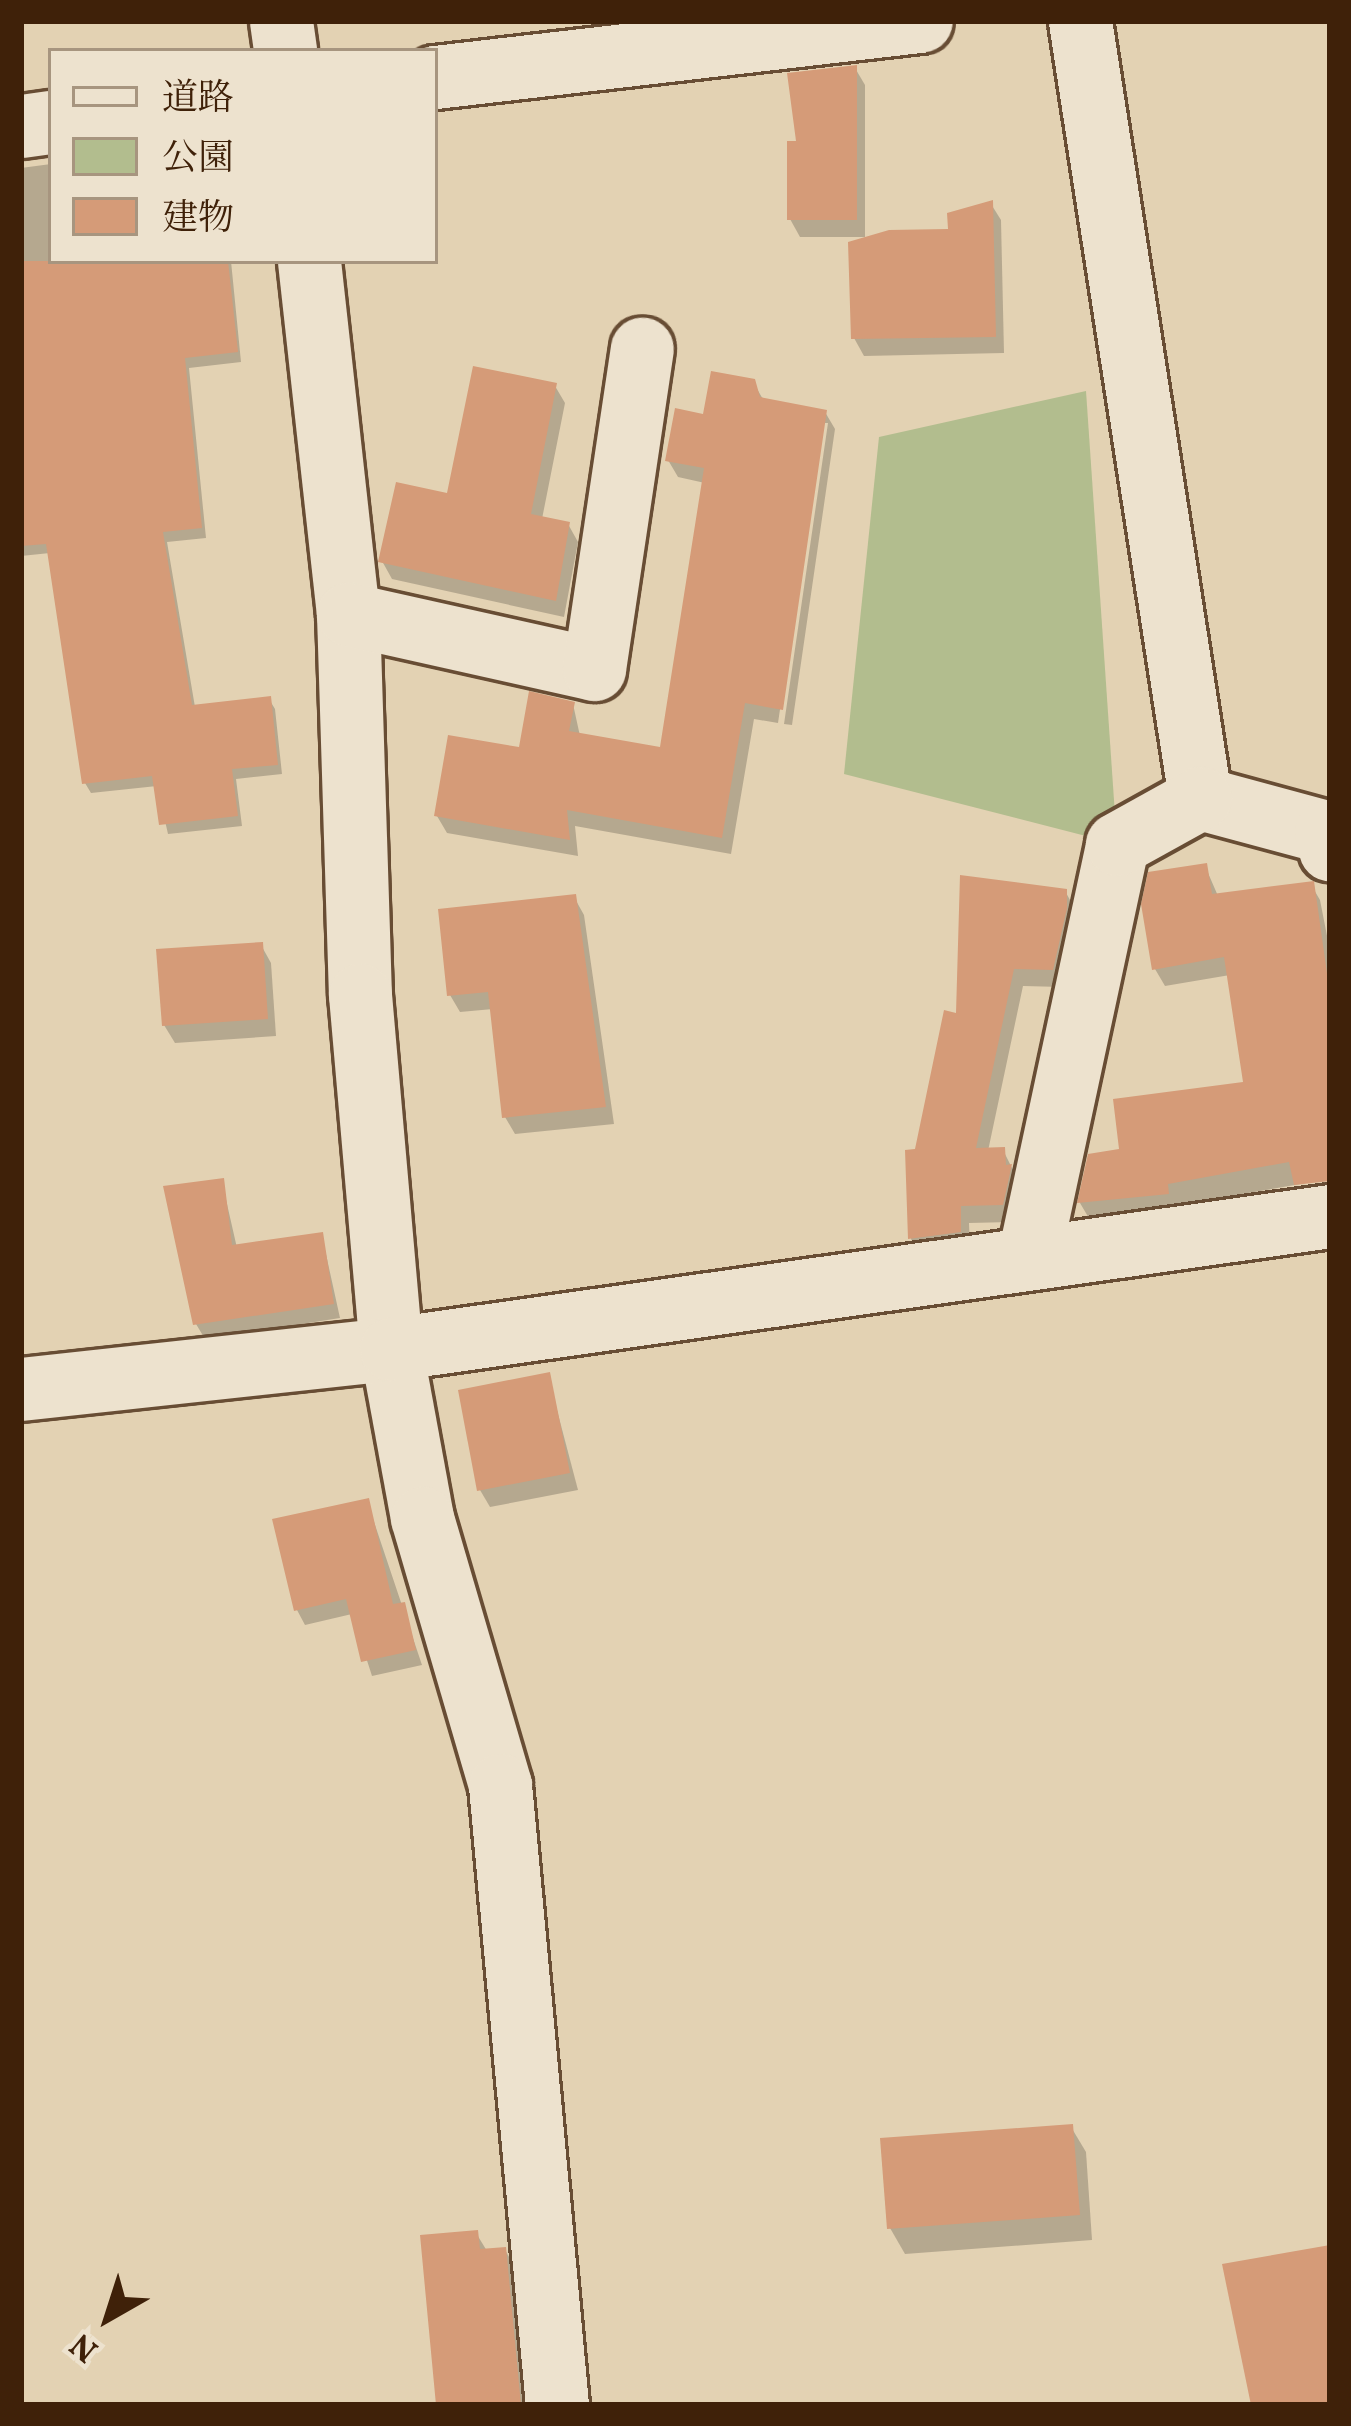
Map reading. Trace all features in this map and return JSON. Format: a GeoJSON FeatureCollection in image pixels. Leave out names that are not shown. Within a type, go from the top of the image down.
{"type":"FeatureCollection","features":[{"type":"Feature","properties":{"kind":"street"},"geometry":{"type":"LineString","coordinates":[[438,77],[921,21]]}},
{"type":"Feature","properties":{"kind":"street"},"geometry":{"type":"LineString","coordinates":[[1080,21],[1200,798]]}},
{"type":"Feature","properties":{"kind":"street"},"geometry":{"type":"LineString","coordinates":[[309,264],[348,614],[360,995],[391,1349],[422,1518],[500,1785],[557,2405]]}},
{"type":"Feature","properties":{"kind":"street"},"geometry":{"type":"LineString","coordinates":[[348,614],[594,669],[642,349]]}},
{"type":"Feature","properties":{"kind":"street"},"geometry":{"type":"LineString","coordinates":[[1029,1256],[1117,844],[1200,798],[1325,832],[1330,850]]}},
{"type":"Feature","properties":{"kind":"street"},"geometry":{"type":"LineString","coordinates":[[21,1389],[391,1349],[1330,1216]]}},
{"type":"Feature","properties":{"kind":"green space"},"geometry":{"type":"Polygon","coordinates":[[[1086,391],[1117,844],[844,774],[879,437],[1086,391]]]}},
{"type":"Feature","properties":{"kind":"building"},"geometry":{"type":"Polygon","coordinates":[[[857,65],[857,220],[787,220],[787,141],[796,141],[787,73],[857,65]]]}},
{"type":"Feature","properties":{"kind":"building"},"geometry":{"type":"Polygon","coordinates":[[[993,200],[996,337],[851,339],[848,242],[889,230],[948,229],[947,213],[993,200]]]}},
{"type":"Feature","properties":{"kind":"building"},"geometry":{"type":"Polygon","coordinates":[[[21,261],[228,264],[238,352],[185,358],[202,528],[163,532],[192,705],[271,696],[278,765],[232,769],[238,816],[159,825],[152,776],[82,784],[46,544],[21,546],[21,261]]]}},
{"type":"Feature","properties":{"kind":"building"},"geometry":{"type":"Polygon","coordinates":[[[473,366],[557,383],[531,514],[570,522],[556,601],[378,562],[396,482],[447,493],[473,366]]]}},
{"type":"Feature","properties":{"kind":"building"},"geometry":{"type":"Polygon","coordinates":[[[711,371],[755,379],[760,397],[827,410],[783,710],[745,703],[722,838],[567,810],[570,840],[434,816],[448,735],[519,747],[529,691],[575,702],[569,731],[660,747],[704,468],[665,461],[675,408],[703,414],[711,371]]]}},
{"type":"Feature","properties":{"kind":"building"},"geometry":{"type":"Polygon","coordinates":[[[1207,863],[1212,894],[1314,881],[1330,995],[1330,1181],[1294,1185],[1289,1162],[1168,1184],[1169,1194],[1077,1203],[1088,1154],[1119,1149],[1113,1099],[1243,1082],[1224,957],[1152,970],[1141,904],[1148,872],[1207,863]]]}},
{"type":"Feature","properties":{"kind":"building"},"geometry":{"type":"Polygon","coordinates":[[[960,875],[1067,889],[1067,908],[1053,970],[1014,969],[976,1148],[1005,1147],[1006,1165],[1012,1164],[1003,1205],[961,1206],[961,1232],[908,1239],[905,1150],[915,1149],[944,1010],[956,1013],[960,875]]]}},
{"type":"Feature","properties":{"kind":"building"},"geometry":{"type":"Polygon","coordinates":[[[576,894],[606,1107],[502,1118],[488,992],[447,996],[438,909],[576,894]]]}},
{"type":"Feature","properties":{"kind":"building"},"geometry":{"type":"Polygon","coordinates":[[[263,942],[268,1019],[162,1026],[156,949],[263,942]]]}},
{"type":"Feature","properties":{"kind":"building"},"geometry":{"type":"Polygon","coordinates":[[[224,1178],[232,1245],[323,1232],[334,1304],[193,1325],[163,1186],[224,1178]]]}},
{"type":"Feature","properties":{"kind":"building"},"geometry":{"type":"Polygon","coordinates":[[[550,1372],[570,1473],[477,1491],[458,1390],[550,1372]]]}},
{"type":"Feature","properties":{"kind":"building"},"geometry":{"type":"Polygon","coordinates":[[[369,1498],[393,1604],[405,1602],[416,1650],[361,1662],[346,1599],[294,1611],[272,1519],[369,1498]]]}},
{"type":"Feature","properties":{"kind":"building"},"geometry":{"type":"Polygon","coordinates":[[[1073,2124],[1080,2215],[887,2229],[880,2138],[1073,2124]]]}},
{"type":"Feature","properties":{"kind":"building"},"geometry":{"type":"Polygon","coordinates":[[[478,2230],[480,2249],[506,2247],[521,2405],[436,2405],[420,2235],[478,2230]]]}},
{"type":"Feature","properties":{"kind":"building"},"geometry":{"type":"Polygon","coordinates":[[[1330,2245],[1330,2405],[1251,2405],[1222,2264],[1330,2245]]]}}]}
